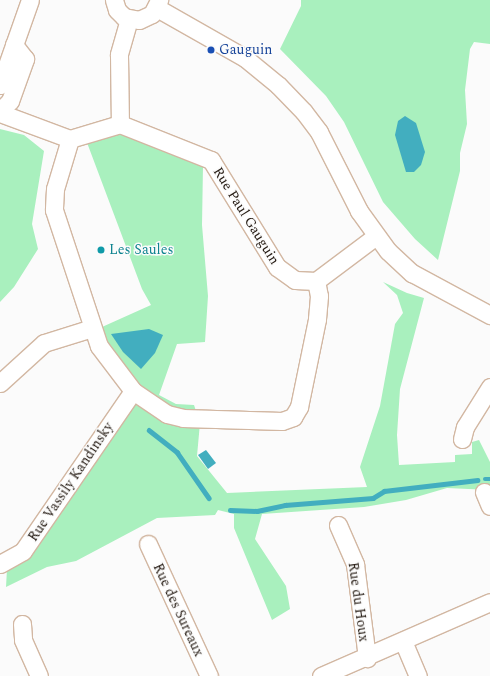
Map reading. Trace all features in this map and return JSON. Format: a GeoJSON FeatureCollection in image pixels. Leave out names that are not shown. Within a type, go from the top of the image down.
{"type":"FeatureCollection","features":[{"type":"Feature","properties":{"kind":"street"},"geometry":{"type":"LineString","coordinates":[[0,85],[30,0]]}},
{"type":"Feature","properties":{"kind":"street"},"geometry":{"type":"LineString","coordinates":[[114,0],[117,10],[129,19],[146,18],[158,4],[245,58],[288,95],[319,132],[359,211],[388,251],[412,273],[490,316]]}},
{"type":"Feature","properties":{"kind":"street"},"geometry":{"type":"LineString","coordinates":[[14,45],[25,59],[10,101],[0,112],[70,139],[120,124],[119,55],[129,19]]}},
{"type":"Feature","properties":{"kind":"street","name":"Rue Paul Gauguin"},"geometry":{"type":"LineString","coordinates":[[120,124],[211,160],[277,267],[295,280],[316,281]]}},
{"type":"Feature","properties":{"kind":"street"},"geometry":{"type":"LineString","coordinates":[[70,139],[55,189],[54,210],[92,328],[108,362],[133,391],[167,414],[177,417],[288,420],[299,407],[317,319],[319,296],[316,281],[376,236]]}},
{"type":"Feature","properties":{"kind":"street"},"geometry":{"type":"LineString","coordinates":[[0,383],[44,343],[92,328]]}},
{"type":"Feature","properties":{"kind":"street"},"geometry":{"type":"LineString","coordinates":[[462,439],[465,428],[490,387]]}},
{"type":"Feature","properties":{"kind":"street","name":"Rue Vassily Kandinsky"},"geometry":{"type":"LineString","coordinates":[[0,564],[23,551],[133,391]]}},
{"type":"Feature","properties":{"kind":"street","name":"Rue du Houx"},"geometry":{"type":"LineString","coordinates":[[338,525],[355,564],[367,658]]}},
{"type":"Feature","properties":{"kind":"street","name":"Rue des Sureaux"},"geometry":{"type":"LineString","coordinates":[[148,544],[209,676]]}},
{"type":"Feature","properties":{"kind":"street"},"geometry":{"type":"LineString","coordinates":[[321,676],[367,658],[490,602]]}},
{"type":"Feature","properties":{"kind":"street"},"geometry":{"type":"LineString","coordinates":[[22,624],[23,640],[39,676]]}},
{"type":"Feature","properties":{"kind":"street"},"geometry":{"type":"LineString","coordinates":[[403,641],[418,676]]}},
{"type":"Feature","properties":{"kind":"green space"},"geometry":{"type":"Polygon","coordinates":[[[301,0],[490,0],[490,44],[474,42],[470,49],[465,90],[467,124],[460,153],[460,171],[438,260],[415,239],[383,202],[344,122],[326,96],[280,49],[301,6],[301,0]]]}},
{"type":"Feature","properties":{"kind":"green space"},"geometry":{"type":"Polygon","coordinates":[[[0,129],[24,135],[44,151],[32,224],[38,249],[14,287],[0,302],[0,129]]]}},
{"type":"Feature","properties":{"kind":"green space"},"geometry":{"type":"Polygon","coordinates":[[[115,132],[124,133],[203,166],[202,225],[208,296],[205,342],[177,344],[159,395],[176,404],[194,405],[200,423],[197,456],[227,493],[367,487],[360,467],[380,406],[395,324],[403,313],[397,295],[383,282],[407,293],[424,298],[400,389],[397,435],[399,465],[455,462],[455,455],[472,454],[472,442],[479,440],[490,462],[490,490],[447,488],[406,500],[364,507],[262,514],[255,539],[286,586],[290,609],[272,620],[234,528],[234,514],[218,510],[215,515],[157,518],[76,561],[47,567],[6,587],[7,569],[143,388],[125,372],[103,338],[102,327],[151,305],[142,289],[86,140],[115,132]]]}},
{"type":"Feature","properties":{"kind":"water"},"geometry":{"type":"Polygon","coordinates":[[[405,116],[416,123],[425,152],[421,165],[414,172],[406,172],[395,135],[398,121],[405,116]]]}},
{"type":"Feature","properties":{"kind":"water"},"geometry":{"type":"Polygon","coordinates":[[[149,329],[163,335],[155,353],[141,369],[123,352],[111,334],[149,329]]]}},
{"type":"Feature","properties":{"kind":"water"},"geometry":{"type":"Polygon","coordinates":[[[206,450],[216,463],[208,469],[198,455],[206,450]]]}},
{"type":"Feature","properties":{"kind":"waterway"},"geometry":{"type":"LineString","coordinates":[[149,430],[177,452],[209,498]]}},
{"type":"Feature","properties":{"kind":"waterway"},"geometry":{"type":"LineString","coordinates":[[485,479],[490,479]]}},
{"type":"Feature","properties":{"kind":"waterway"},"geometry":{"type":"LineString","coordinates":[[230,510],[257,511],[285,505],[373,498],[384,491],[477,480]]}},
{"type":"Feature","properties":{"kind":"place","name":"Gauguin"},"geometry":{"type":"Point","coordinates":[211,50]}},
{"type":"Feature","properties":{"kind":"place","name":"Les Saules"},"geometry":{"type":"Point","coordinates":[101,250]}}]}
